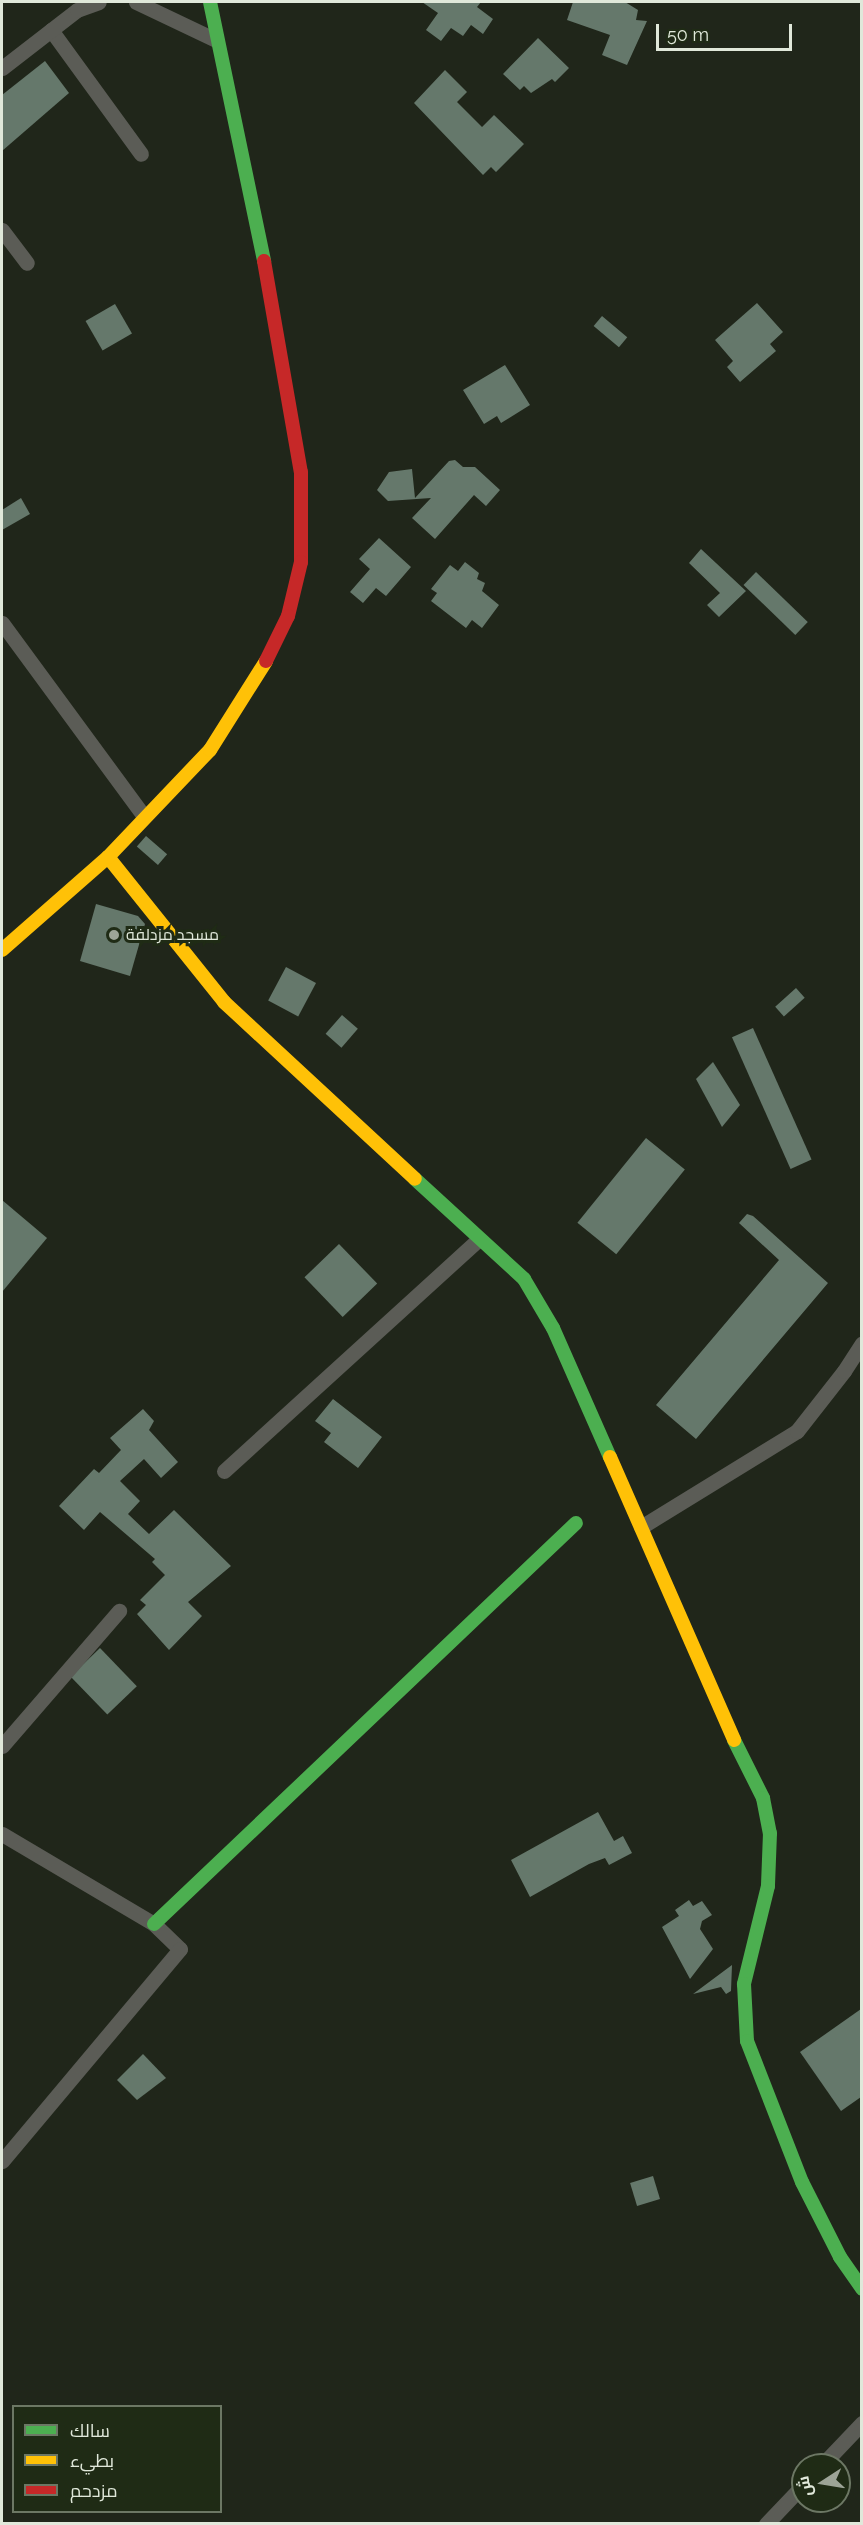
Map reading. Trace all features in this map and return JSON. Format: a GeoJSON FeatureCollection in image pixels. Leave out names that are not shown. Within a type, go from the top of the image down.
{"type":"FeatureCollection","features":[{"type":"Feature","properties":{"kind":"street"},"geometry":{"type":"LineString","coordinates":[[2,68],[77,10],[99,2]]}},
{"type":"Feature","properties":{"kind":"street"},"geometry":{"type":"LineString","coordinates":[[136,2],[179,20],[216,40]]}},
{"type":"Feature","properties":{"kind":"street"},"geometry":{"type":"LineString","coordinates":[[166,2],[179,20]]}},
{"type":"Feature","properties":{"kind":"street"},"geometry":{"type":"LineString","coordinates":[[2,950],[108,856],[210,750],[237,710],[288,616],[301,562],[301,472],[282,350],[216,40],[210,2]]}},
{"type":"Feature","properties":{"kind":"street"},"geometry":{"type":"LineString","coordinates":[[51,30],[141,154]]}},
{"type":"Feature","properties":{"kind":"street"},"geometry":{"type":"LineString","coordinates":[[2,230],[27,263]]}},
{"type":"Feature","properties":{"kind":"street"},"geometry":{"type":"LineString","coordinates":[[2,623],[144,816]]}},
{"type":"Feature","properties":{"kind":"street"},"geometry":{"type":"LineString","coordinates":[[108,856],[224,1002],[478,1240],[524,1279],[539,1302],[641,1527],[710,1691],[763,1798],[770,1833],[768,1886],[744,1984],[747,2041],[802,2182],[840,2257],[861,2289]]}},
{"type":"Feature","properties":{"kind":"street"},"geometry":{"type":"LineString","coordinates":[[224,1471],[478,1240]]}},
{"type":"Feature","properties":{"kind":"street"},"geometry":{"type":"LineString","coordinates":[[641,1527],[797,1431],[844,1371],[861,1343]]}},
{"type":"Feature","properties":{"kind":"street"},"geometry":{"type":"LineString","coordinates":[[154,1924],[576,1523]]}},
{"type":"Feature","properties":{"kind":"street"},"geometry":{"type":"LineString","coordinates":[[2,1746],[119,1611]]}},
{"type":"Feature","properties":{"kind":"street"},"geometry":{"type":"LineString","coordinates":[[2,1834],[154,1924],[178,1944],[179,1953],[2,2161]]}},
{"type":"Feature","properties":{"kind":"street"},"geometry":{"type":"LineString","coordinates":[[833,2453],[861,2423]]}},
{"type":"Feature","properties":{"kind":"street"},"geometry":{"type":"LineString","coordinates":[[766,2523],[791,2497]]}},
{"type":"Feature","properties":{"kind":"building"},"geometry":{"type":"Polygon","coordinates":[[[422,2],[481,2],[477,7],[493,19],[483,34],[471,25],[463,36],[451,28],[441,41],[426,30],[438,13],[422,2]]]}},
{"type":"Feature","properties":{"kind":"building"},"geometry":{"type":"Polygon","coordinates":[[[573,2],[625,2],[638,10],[636,20],[647,21],[627,65],[602,55],[610,35],[567,20],[573,2]]]}},
{"type":"Feature","properties":{"kind":"building"},"geometry":{"type":"Polygon","coordinates":[[[538,38],[569,68],[555,82],[552,79],[531,93],[524,86],[520,90],[503,74],[538,38]]]}},
{"type":"Feature","properties":{"kind":"building"},"geometry":{"type":"Polygon","coordinates":[[[45,61],[69,93],[2,151],[2,95],[45,61]]]}},
{"type":"Feature","properties":{"kind":"building"},"geometry":{"type":"Polygon","coordinates":[[[445,70],[467,92],[457,102],[482,127],[494,115],[524,144],[496,172],[491,167],[483,175],[414,103],[445,70]]]}},
{"type":"Feature","properties":{"kind":"building"},"geometry":{"type":"Polygon","coordinates":[[[757,303],[783,332],[770,344],[776,351],[740,382],[727,367],[733,361],[715,340],[757,303]]]}},
{"type":"Feature","properties":{"kind":"building"},"geometry":{"type":"Polygon","coordinates":[[[115,304],[132,333],[103,350],[86,321],[115,304]]]}},
{"type":"Feature","properties":{"kind":"building"},"geometry":{"type":"Polygon","coordinates":[[[602,316],[627,337],[619,347],[594,326],[602,316]]]}},
{"type":"Feature","properties":{"kind":"building"},"geometry":{"type":"Polygon","coordinates":[[[505,365],[530,405],[501,423],[497,416],[484,424],[463,390],[505,365]]]}},
{"type":"Feature","properties":{"kind":"building"},"geometry":{"type":"Polygon","coordinates":[[[455,460],[463,467],[475,467],[500,490],[486,506],[474,495],[435,539],[412,518],[431,498],[388,501],[377,490],[389,472],[412,469],[415,498],[449,461],[455,460]]]}},
{"type":"Feature","properties":{"kind":"building"},"geometry":{"type":"Polygon","coordinates":[[[21,498],[30,514],[2,530],[2,510],[21,498]]]}},
{"type":"Feature","properties":{"kind":"building"},"geometry":{"type":"Polygon","coordinates":[[[379,538],[411,567],[386,596],[376,588],[363,603],[350,592],[370,569],[359,559],[379,538]]]}},
{"type":"Feature","properties":{"kind":"building"},"geometry":{"type":"Polygon","coordinates":[[[701,549],[746,591],[719,617],[707,605],[720,593],[689,563],[701,549]]]}},
{"type":"Feature","properties":{"kind":"building"},"geometry":{"type":"Polygon","coordinates":[[[465,562],[479,573],[477,579],[485,583],[482,591],[499,605],[482,628],[472,620],[466,628],[431,601],[437,593],[431,589],[450,565],[458,571],[465,562]]]}},
{"type":"Feature","properties":{"kind":"building"},"geometry":{"type":"Polygon","coordinates":[[[756,572],[808,622],[795,635],[743,585],[756,572]]]}},
{"type":"Feature","properties":{"kind":"building"},"geometry":{"type":"Polygon","coordinates":[[[146,836],[167,854],[158,865],[137,847],[146,836]]]}},
{"type":"Feature","properties":{"kind":"building"},"geometry":{"type":"Polygon","coordinates":[[[96,904],[138,916],[145,924],[130,976],[80,961],[96,904]]]}},
{"type":"Feature","properties":{"kind":"building"},"geometry":{"type":"Polygon","coordinates":[[[286,967],[316,983],[298,1017],[268,1001],[286,967]]]}},
{"type":"Feature","properties":{"kind":"building"},"geometry":{"type":"Polygon","coordinates":[[[796,988],[805,998],[784,1016],[775,1007],[796,988]]]}},
{"type":"Feature","properties":{"kind":"building"},"geometry":{"type":"Polygon","coordinates":[[[342,1015],[358,1029],[341,1048],[326,1034],[342,1015]]]}},
{"type":"Feature","properties":{"kind":"building"},"geometry":{"type":"Polygon","coordinates":[[[753,1028],[812,1160],[791,1169],[732,1037],[753,1028]]]}},
{"type":"Feature","properties":{"kind":"building"},"geometry":{"type":"Polygon","coordinates":[[[713,1062],[740,1105],[722,1127],[696,1079],[713,1062]]]}},
{"type":"Feature","properties":{"kind":"building"},"geometry":{"type":"Polygon","coordinates":[[[646,1138],[685,1169],[616,1254],[577,1223],[646,1138]]]}},
{"type":"Feature","properties":{"kind":"building"},"geometry":{"type":"Polygon","coordinates":[[[2,1200],[47,1238],[2,1292],[2,1200]]]}},
{"type":"Feature","properties":{"kind":"building"},"geometry":{"type":"Polygon","coordinates":[[[747,1214],[753,1216],[828,1283],[696,1439],[656,1405],[779,1260],[739,1223],[747,1214]]]}},
{"type":"Feature","properties":{"kind":"building"},"geometry":{"type":"Polygon","coordinates":[[[339,1244],[377,1284],[343,1317],[304,1277],[339,1244]]]}},
{"type":"Feature","properties":{"kind":"building"},"geometry":{"type":"Polygon","coordinates":[[[333,1399],[382,1437],[358,1468],[324,1442],[331,1433],[315,1421],[333,1399]]]}},
{"type":"Feature","properties":{"kind":"building"},"geometry":{"type":"Polygon","coordinates":[[[143,1409],[154,1421],[149,1430],[178,1462],[161,1478],[144,1459],[120,1481],[140,1501],[128,1514],[149,1534],[174,1510],[231,1566],[188,1602],[202,1616],[169,1650],[137,1614],[146,1605],[140,1600],[165,1575],[152,1562],[155,1559],[100,1512],[84,1530],[59,1506],[94,1469],[99,1473],[121,1450],[110,1438],[143,1409]]]}},
{"type":"Feature","properties":{"kind":"building"},"geometry":{"type":"Polygon","coordinates":[[[100,1648],[137,1686],[107,1715],[71,1676],[100,1648]]]}},
{"type":"Feature","properties":{"kind":"building"},"geometry":{"type":"Polygon","coordinates":[[[598,1812],[614,1841],[623,1836],[632,1853],[609,1865],[605,1858],[589,1864],[530,1897],[511,1860],[598,1812]]]}},
{"type":"Feature","properties":{"kind":"building"},"geometry":{"type":"Polygon","coordinates":[[[689,1900],[693,1906],[702,1901],[712,1915],[702,1921],[700,1929],[713,1949],[690,1979],[662,1927],[679,1916],[675,1910],[689,1900]]]}},
{"type":"Feature","properties":{"kind":"building"},"geometry":{"type":"Polygon","coordinates":[[[732,1965],[731,1991],[726,1994],[721,1987],[693,1994],[732,1965]]]}},
{"type":"Feature","properties":{"kind":"building"},"geometry":{"type":"Polygon","coordinates":[[[861,2009],[861,2097],[841,2111],[800,2052],[861,2009]]]}},
{"type":"Feature","properties":{"kind":"building"},"geometry":{"type":"Polygon","coordinates":[[[143,2054],[166,2078],[137,2100],[117,2080],[143,2054]]]}},
{"type":"Feature","properties":{"kind":"building"},"geometry":{"type":"Polygon","coordinates":[[[653,2176],[660,2199],[637,2206],[630,2183],[653,2176]]]}},
{"type":"Feature","properties":{"kind":"traffic: fast"},"geometry":{"type":"LineString","coordinates":[[210,2],[264,261]]}},
{"type":"Feature","properties":{"kind":"traffic: fast"},"geometry":{"type":"LineString","coordinates":[[415,1179],[524,1279],[553,1328],[610,1457]]}},
{"type":"Feature","properties":{"kind":"traffic: fast"},"geometry":{"type":"LineString","coordinates":[[154,1924],[576,1523]]}},
{"type":"Feature","properties":{"kind":"traffic: fast"},"geometry":{"type":"LineString","coordinates":[[734,1740],[763,1798],[770,1833],[768,1886],[744,1984],[747,2041],[802,2182],[840,2257],[862,2289]]}},
{"type":"Feature","properties":{"kind":"traffic: slow"},"geometry":{"type":"LineString","coordinates":[[2,950],[108,857],[210,750],[266,661]]}},
{"type":"Feature","properties":{"kind":"traffic: slow"},"geometry":{"type":"LineString","coordinates":[[108,857],[224,1002],[415,1179]]}},
{"type":"Feature","properties":{"kind":"traffic: slow"},"geometry":{"type":"LineString","coordinates":[[610,1457],[734,1740]]}},
{"type":"Feature","properties":{"kind":"traffic: jam"},"geometry":{"type":"LineString","coordinates":[[264,261],[301,472],[301,562],[288,616],[266,661]]}},
{"type":"Feature","properties":{"kind":"place","name":"مسجد مزدلفة"},"geometry":{"type":"Point","coordinates":[114,935]}}]}
